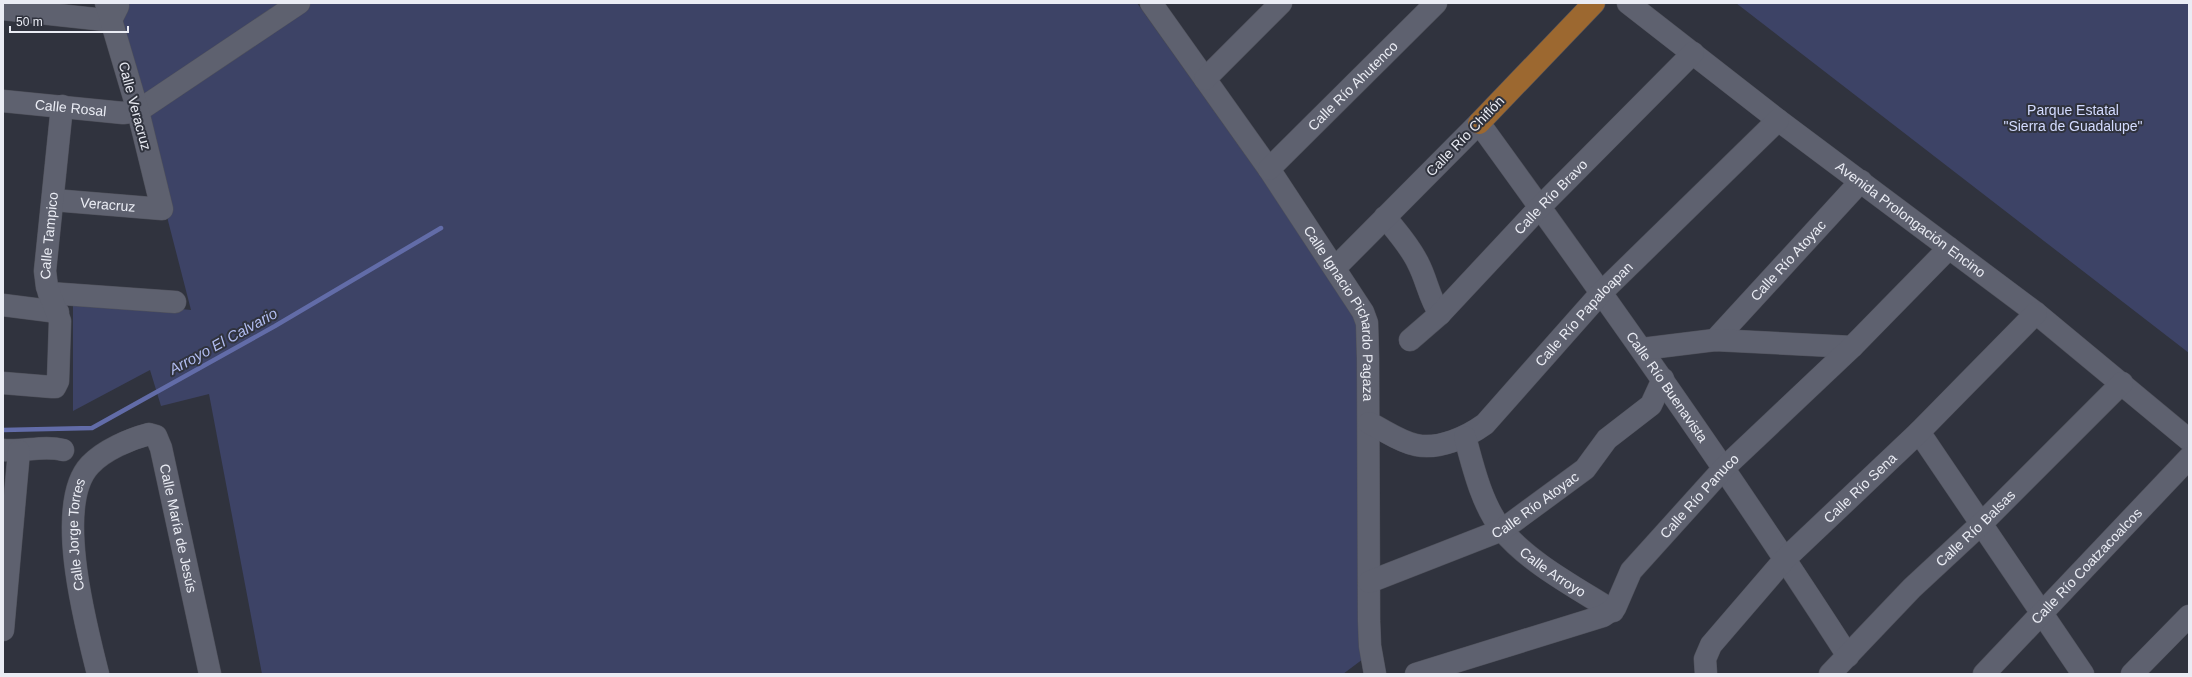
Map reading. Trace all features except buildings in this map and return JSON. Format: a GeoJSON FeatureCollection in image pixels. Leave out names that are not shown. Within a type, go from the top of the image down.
{"type":"FeatureCollection","features":[{"type":"Feature","properties":{"kind":"main road","name":"Calle Río Chiflón"},"geometry":{"type":"LineString","coordinates":[[1479,123],[1594,3]]}},
{"type":"Feature","properties":{"kind":"street"},"geometry":{"type":"LineString","coordinates":[[138,111],[298,3]]}},
{"type":"Feature","properties":{"kind":"street","name":"Calle Ignacio Pichardo Pagaza"},"geometry":{"type":"LineString","coordinates":[[1151,3],[1269,169],[1336,267],[1360,305],[1367,323],[1370,646],[1375,674]]}},
{"type":"Feature","properties":{"kind":"street"},"geometry":{"type":"LineString","coordinates":[[1205,79],[1281,3]]}},
{"type":"Feature","properties":{"kind":"street","name":"Calle Río Ahutenco"},"geometry":{"type":"LineString","coordinates":[[1269,169],[1436,3]]}},
{"type":"Feature","properties":{"kind":"street","name":"Avenida Prolongación Encino"},"geometry":{"type":"LineString","coordinates":[[1628,3],[1778,120],[2036,313],[2189,440]]}},
{"type":"Feature","properties":{"kind":"street"},"geometry":{"type":"LineString","coordinates":[[3,9],[100,20],[112,8]]}},
{"type":"Feature","properties":{"kind":"street","name":"Calle Veracruz"},"geometry":{"type":"LineString","coordinates":[[112,8],[162,209]]}},
{"type":"Feature","properties":{"kind":"street","name":"Calle Río Bravo"},"geometry":{"type":"LineString","coordinates":[[1410,340],[1440,314],[1540,207],[1693,54]]}},
{"type":"Feature","properties":{"kind":"street","name":"Calle Rosal"},"geometry":{"type":"LineString","coordinates":[[3,101],[123,112],[138,111]]}},
{"type":"Feature","properties":{"kind":"street","name":"Calle Tampico"},"geometry":{"type":"LineString","coordinates":[[3,383],[54,387],[58,381],[61,333],[45,271],[62,106]]}},
{"type":"Feature","properties":{"kind":"street","name":"Calle Río Papaloapan"},"geometry":{"type":"LineString","coordinates":[[1369,423],[1416,445],[1434,444],[1464,437],[1485,424],[1601,294],[1778,120]]}},
{"type":"Feature","properties":{"kind":"street","name":"Calle Río Buenavista"},"geometry":{"type":"LineString","coordinates":[[1479,123],[1663,379],[1785,558],[1848,656]]}},
{"type":"Feature","properties":{"kind":"street","name":"Calle Río Chiflón"},"geometry":{"type":"LineString","coordinates":[[1336,267],[1479,123]]}},
{"type":"Feature","properties":{"kind":"street","name":"Calle Río Atoyac"},"geometry":{"type":"LineString","coordinates":[[1714,340],[1861,181]]}},
{"type":"Feature","properties":{"kind":"street","name":"Veracruz"},"geometry":{"type":"LineString","coordinates":[[53,200],[162,209]]}},
{"type":"Feature","properties":{"kind":"street"},"geometry":{"type":"LineString","coordinates":[[1385,217],[1411,249],[1419,265],[1433,304],[1440,314]]}},
{"type":"Feature","properties":{"kind":"street","name":"Calle Río Panuco"},"geometry":{"type":"LineString","coordinates":[[1613,611],[1631,571],[1724,468],[1852,346],[1949,248]]}},
{"type":"Feature","properties":{"kind":"street"},"geometry":{"type":"LineString","coordinates":[[3,305],[53,302],[175,302]]}},
{"type":"Feature","properties":{"kind":"street","name":"Calle Río Sena"},"geometry":{"type":"LineString","coordinates":[[1706,674],[1704,660],[1711,645],[1785,558],[1919,432],[2036,313]]}},
{"type":"Feature","properties":{"kind":"street"},"geometry":{"type":"LineString","coordinates":[[1642,349],[1714,340],[1852,346]]}},
{"type":"Feature","properties":{"kind":"street","name":"Calle Río Atoyac"},"geometry":{"type":"LineString","coordinates":[[1369,582],[1502,530],[1585,469],[1606,439],[1651,405],[1663,379]]}},
{"type":"Feature","properties":{"kind":"street","name":"Calle Río Balsas"},"geometry":{"type":"LineString","coordinates":[[1830,674],[1912,588],[1982,523],[2122,383]]}},
{"type":"Feature","properties":{"kind":"street"},"geometry":{"type":"LineString","coordinates":[[1919,432],[2084,674]]}},
{"type":"Feature","properties":{"kind":"street","name":"Calle María de Jesús"},"geometry":{"type":"LineString","coordinates":[[106,453],[149,434],[158,440],[210,674]]}},
{"type":"Feature","properties":{"kind":"street","name":"Calle Arroyo"},"geometry":{"type":"LineString","coordinates":[[1464,437],[1477,481],[1502,530],[1537,562],[1613,611]]}},
{"type":"Feature","properties":{"kind":"street"},"geometry":{"type":"LineString","coordinates":[[3,630],[11,451],[54,448],[64,450]]}},
{"type":"Feature","properties":{"kind":"street","name":"Calle Jorge Torres"},"geometry":{"type":"LineString","coordinates":[[98,674],[77,580],[74,505],[84,474],[90,465],[106,453]]}},
{"type":"Feature","properties":{"kind":"street","name":"Calle Río Coatzacoalcos"},"geometry":{"type":"LineString","coordinates":[[1984,674],[2042,611],[2189,458]]}},
{"type":"Feature","properties":{"kind":"street"},"geometry":{"type":"LineString","coordinates":[[1416,674],[1603,616],[1613,611]]}},
{"type":"Feature","properties":{"kind":"street"},"geometry":{"type":"LineString","coordinates":[[2132,674],[2189,616]]}},
{"type":"Feature","properties":{"kind":"green space"},"geometry":{"type":"Polygon","coordinates":[[[112,3],[1137,3],[1357,312],[1363,659],[1343,674],[262,674],[209,394],[161,406],[150,370],[73,411],[73,298],[191,310],[112,3]]]}},
{"type":"Feature","properties":{"kind":"green space","name":"Parque Estatal \"Sierra de Guadalupe\""},"geometry":{"type":"Polygon","coordinates":[[[1736,3],[2189,3],[2189,353],[1736,3]]]}},
{"type":"Feature","properties":{"kind":"waterway","name":"Arroyo El Calvario"},"geometry":{"type":"LineString","coordinates":[[3,430],[92,428],[275,326],[441,228]]}}]}
